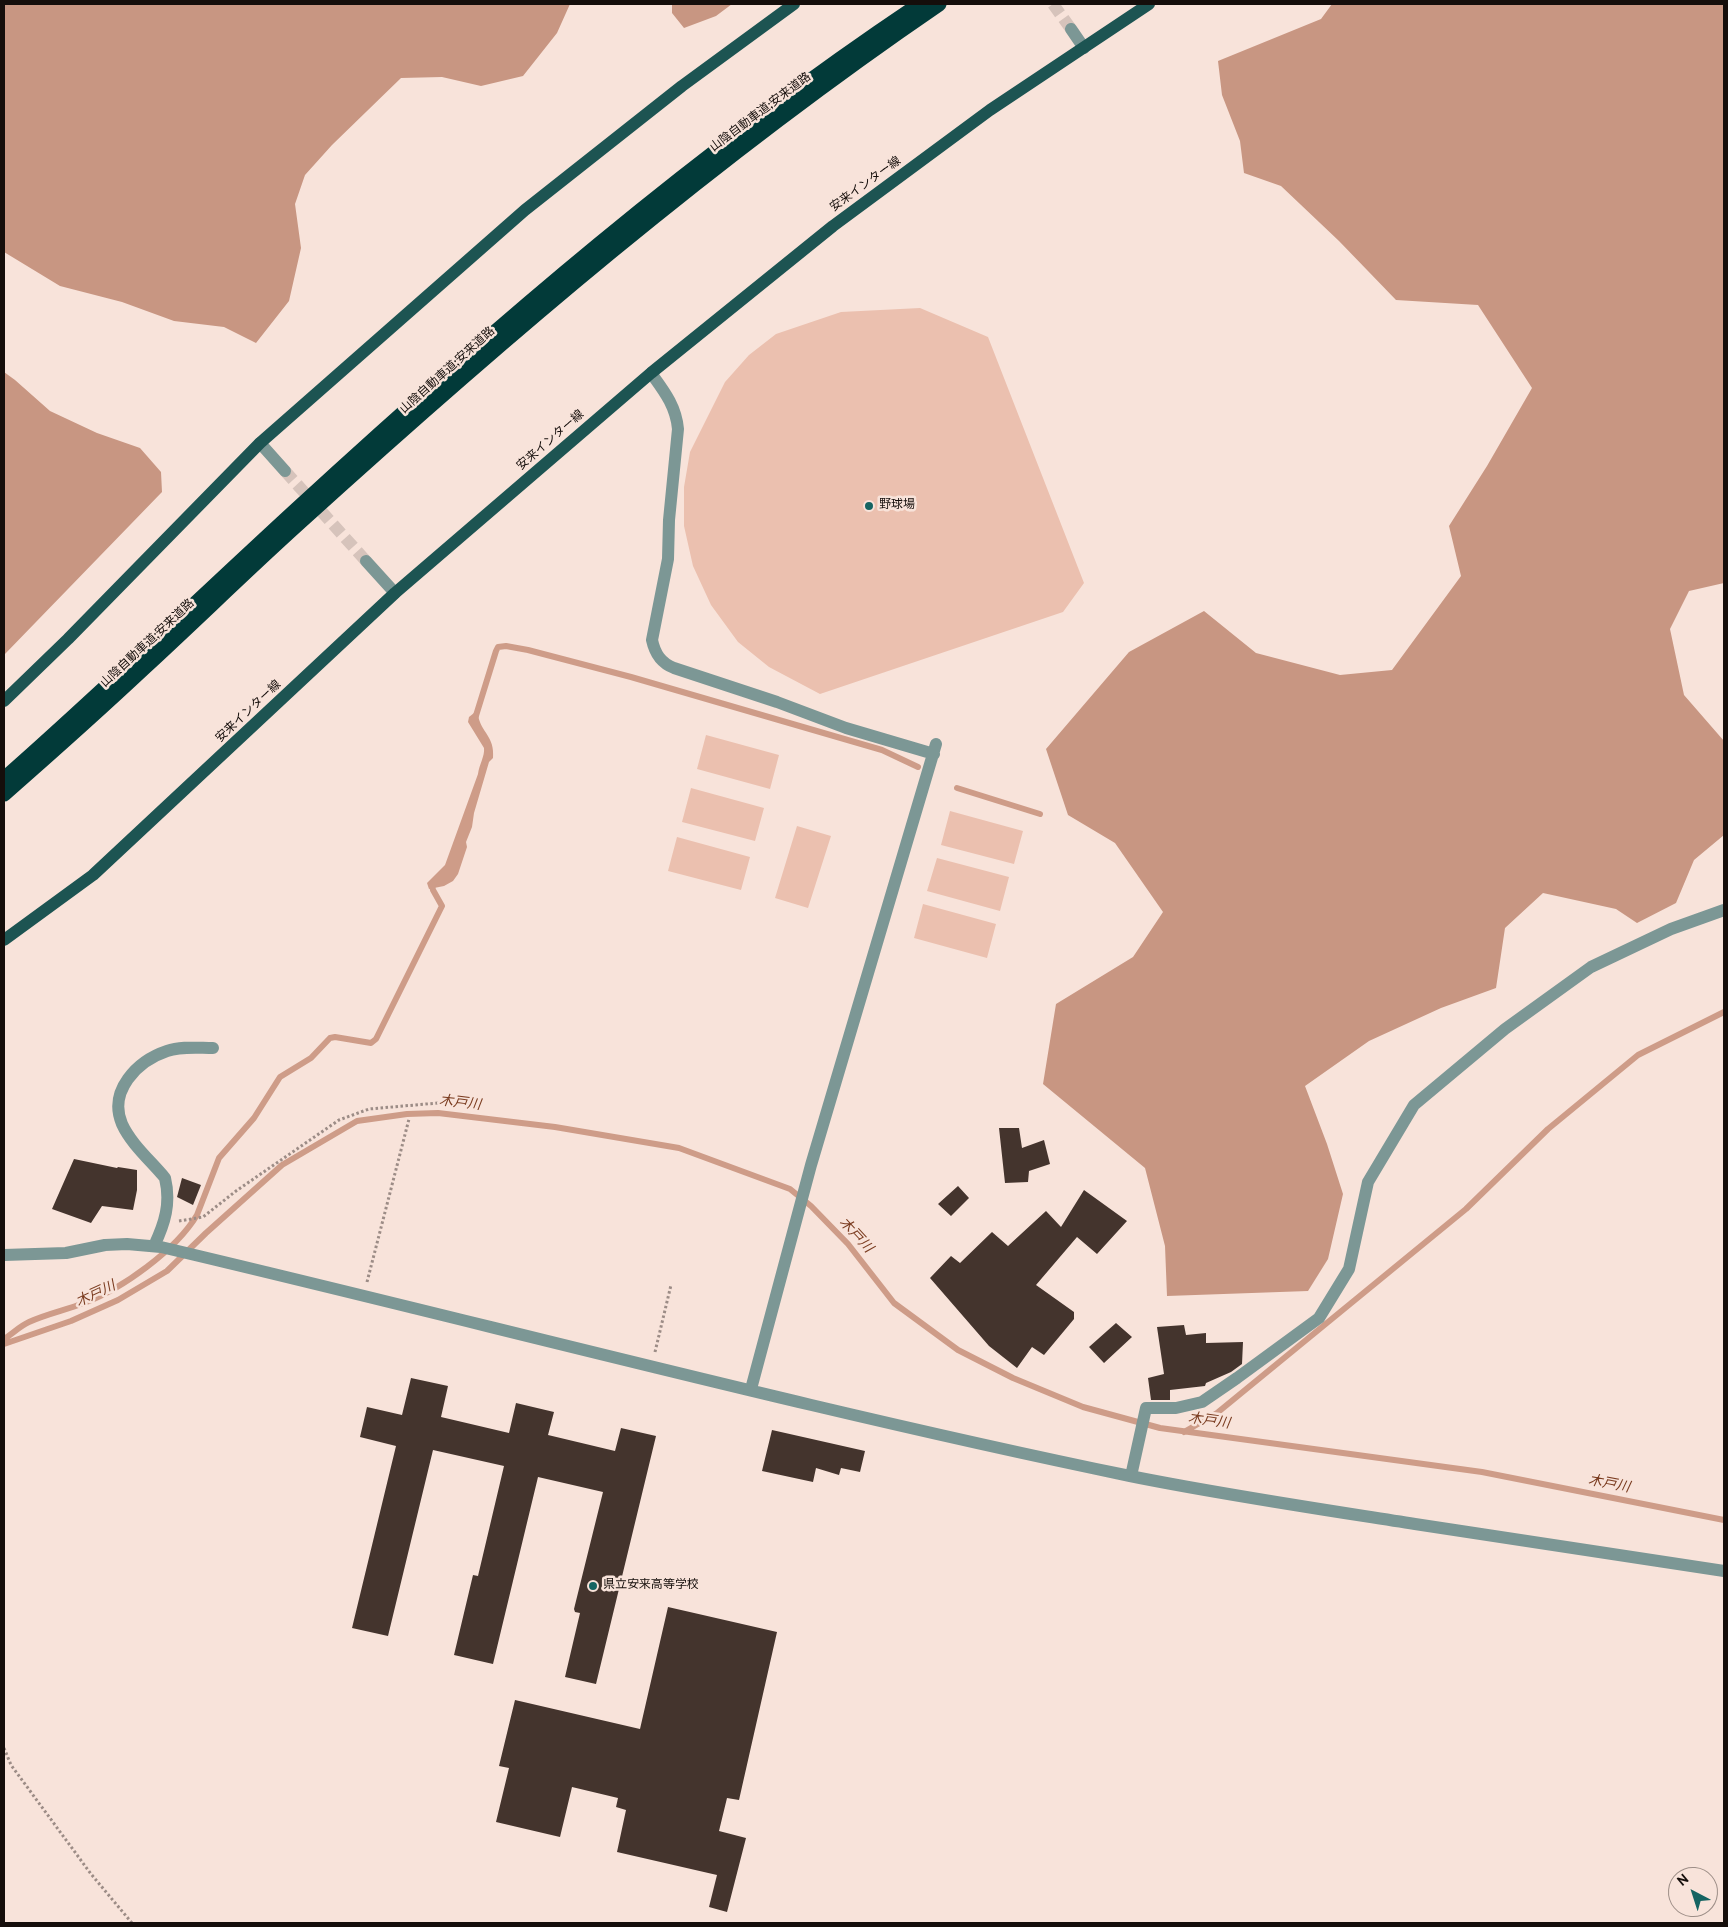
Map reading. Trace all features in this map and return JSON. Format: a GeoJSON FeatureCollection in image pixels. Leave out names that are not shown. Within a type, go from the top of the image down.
{"type":"FeatureCollection","features":[{"type":"Feature","properties":{"kind":"highway","name":"山陰自動車道;安来道路"},"geometry":{"type":"LineString","coordinates":[[4,779],[297,509],[434,386],[603,240],[759,118],[920,4]]}},
{"type":"Feature","properties":{"kind":"highway","name":"山陰自動車道;安来道路"},"geometry":{"type":"LineString","coordinates":[[4,794],[143,669],[296,526],[484,357],[565,288],[768,126],[845,69],[939,4]]}},
{"type":"Feature","properties":{"kind":"main road"},"geometry":{"type":"LineString","coordinates":[[4,701],[68,639],[260,443],[525,210],[682,86],[794,4]]}},
{"type":"Feature","properties":{"kind":"main road","name":"安来インター線"},"geometry":{"type":"LineString","coordinates":[[4,940],[93,875],[395,592],[651,373],[833,226],[990,110],[1149,4]]}},
{"type":"Feature","properties":{"kind":"street"},"geometry":{"type":"LineString","coordinates":[[1071,29],[1084,48]]}},
{"type":"Feature","properties":{"kind":"street"},"geometry":{"type":"LineString","coordinates":[[651,373],[673,405],[677,416],[678,429],[669,520],[668,559],[652,640],[660,658],[674,668],[846,728],[935,749],[811,1165],[751,1390]]}},
{"type":"Feature","properties":{"kind":"street"},"geometry":{"type":"LineString","coordinates":[[260,443],[285,471]]}},
{"type":"Feature","properties":{"kind":"street"},"geometry":{"type":"LineString","coordinates":[[366,561],[395,592]]}},
{"type":"Feature","properties":{"kind":"street"},"geometry":{"type":"LineString","coordinates":[[1131,1476],[1146,1408],[1182,1407],[1202,1402],[1318,1318],[1349,1269],[1368,1182],[1414,1105],[1505,1030],[1591,967],[1671,929],[1724,910]]}},
{"type":"Feature","properties":{"kind":"street"},"geometry":{"type":"LineString","coordinates":[[158,1246],[164,1225],[165,1178],[127,1134],[122,1123],[119,1106],[121,1091],[125,1082],[136,1069],[168,1050],[212,1048]]}},
{"type":"Feature","properties":{"kind":"street"},"geometry":{"type":"LineString","coordinates":[[4,1255],[66,1253],[105,1245],[158,1246],[364,1294],[751,1390],[981,1444],[1131,1476],[1249,1498],[1724,1571]]}},
{"type":"Feature","properties":{"kind":"path"},"geometry":{"type":"LineString","coordinates":[[190,1218],[199,1218],[209,1213],[236,1191],[339,1120],[369,1109],[438,1103]]}},
{"type":"Feature","properties":{"kind":"path"},"geometry":{"type":"LineString","coordinates":[[364,1294],[410,1120]]}},
{"type":"Feature","properties":{"kind":"path"},"geometry":{"type":"LineString","coordinates":[[652,1366],[671,1285]]}},
{"type":"Feature","properties":{"kind":"path"},"geometry":{"type":"LineString","coordinates":[[4,1748],[11,1765],[85,1867],[132,1923]]}},
{"type":"Feature","properties":{"kind":"shaded area"},"geometry":{"type":"Polygon","coordinates":[[[4,4],[570,4],[557,33],[523,76],[481,86],[442,77],[401,78],[332,145],[305,175],[295,204],[301,248],[289,301],[256,343],[224,327],[174,321],[122,302],[60,286],[4,252],[4,4]]]}},
{"type":"Feature","properties":{"kind":"shaded area"},"geometry":{"type":"Polygon","coordinates":[[[672,4],[732,4],[716,16],[684,28],[672,13],[672,4]]]}},
{"type":"Feature","properties":{"kind":"shaded area"},"geometry":{"type":"Polygon","coordinates":[[[1332,4],[1724,4],[1724,583],[1689,591],[1670,629],[1684,695],[1724,741],[1724,835],[1694,860],[1676,903],[1637,923],[1616,909],[1543,893],[1505,928],[1496,988],[1441,1008],[1369,1041],[1305,1086],[1327,1144],[1343,1194],[1328,1259],[1308,1291],[1167,1296],[1165,1246],[1145,1168],[1043,1084],[1056,1004],[1133,957],[1163,912],[1115,843],[1068,815],[1046,749],[1129,652],[1204,611],[1256,653],[1340,675],[1392,670],[1461,576],[1449,526],[1487,466],[1532,388],[1478,305],[1396,300],[1339,241],[1281,186],[1244,173],[1240,141],[1222,95],[1218,61],[1321,19],[1332,4]]]}},
{"type":"Feature","properties":{"kind":"shaded area","name":"野球場"},"geometry":{"type":"Polygon","coordinates":[[[920,308],[988,337],[1084,583],[1063,612],[820,694],[769,667],[738,642],[711,605],[693,566],[684,526],[684,487],[690,452],[725,382],[749,355],[776,334],[841,312],[920,308]]]}},
{"type":"Feature","properties":{"kind":"shaded area"},"geometry":{"type":"Polygon","coordinates":[[[4,372],[50,411],[97,433],[140,448],[161,472],[162,492],[4,655],[4,372]]]}},
{"type":"Feature","properties":{"kind":"shaded area"},"geometry":{"type":"Polygon","coordinates":[[[474,713],[478,715],[490,739],[493,758],[489,762],[458,874],[453,881],[444,886],[429,889],[427,883],[445,865],[484,754],[484,748],[468,722],[469,717],[474,713]]]}},
{"type":"Feature","properties":{"kind":"shaded area"},"geometry":{"type":"Polygon","coordinates":[[[706,735],[779,755],[770,789],[697,769],[706,735]]]}},
{"type":"Feature","properties":{"kind":"shaded area"},"geometry":{"type":"Polygon","coordinates":[[[691,788],[764,808],[755,841],[682,822],[691,788]]]}},
{"type":"Feature","properties":{"kind":"shaded area"},"geometry":{"type":"Polygon","coordinates":[[[950,811],[1023,831],[1014,864],[941,845],[950,811]]]}},
{"type":"Feature","properties":{"kind":"shaded area"},"geometry":{"type":"Polygon","coordinates":[[[797,826],[831,836],[808,908],[775,898],[797,826]]]}},
{"type":"Feature","properties":{"kind":"shaded area"},"geometry":{"type":"Polygon","coordinates":[[[677,837],[750,857],[741,890],[668,871],[677,837]]]}},
{"type":"Feature","properties":{"kind":"shaded area"},"geometry":{"type":"Polygon","coordinates":[[[937,858],[1009,877],[1000,911],[927,891],[937,858]]]}},
{"type":"Feature","properties":{"kind":"shaded area"},"geometry":{"type":"Polygon","coordinates":[[[923,904],[996,924],[987,958],[914,938],[923,904]]]}},
{"type":"Feature","properties":{"kind":"building"},"geometry":{"type":"Polygon","coordinates":[[[999,1128],[1019,1128],[1022,1148],[1044,1140],[1050,1164],[1029,1171],[1028,1182],[1005,1183],[999,1128]]]}},
{"type":"Feature","properties":{"kind":"building"},"geometry":{"type":"Polygon","coordinates":[[[74,1159],[137,1170],[137,1190],[133,1210],[102,1206],[91,1223],[52,1209],[74,1159]]]}},
{"type":"Feature","properties":{"kind":"building"},"geometry":{"type":"Polygon","coordinates":[[[182,1178],[201,1185],[193,1205],[177,1197],[182,1178]]]}},
{"type":"Feature","properties":{"kind":"building"},"geometry":{"type":"Polygon","coordinates":[[[958,1186],[969,1198],[951,1216],[938,1204],[958,1186]]]}},
{"type":"Feature","properties":{"kind":"building"},"geometry":{"type":"Polygon","coordinates":[[[1084,1190],[1127,1221],[1097,1254],[1077,1237],[1036,1285],[1074,1312],[1074,1319],[1044,1355],[1032,1347],[1017,1368],[989,1346],[930,1278],[951,1256],[960,1263],[992,1232],[1008,1246],[1046,1211],[1061,1227],[1084,1190]]]}},
{"type":"Feature","properties":{"kind":"building"},"geometry":{"type":"Polygon","coordinates":[[[1116,1323],[1132,1337],[1104,1363],[1089,1347],[1116,1323]]]}},
{"type":"Feature","properties":{"kind":"building"},"geometry":{"type":"Polygon","coordinates":[[[1184,1325],[1186,1335],[1206,1333],[1206,1343],[1243,1342],[1242,1364],[1231,1372],[1206,1383],[1205,1386],[1170,1390],[1170,1400],[1151,1400],[1148,1378],[1164,1374],[1157,1327],[1184,1325]]]}},
{"type":"Feature","properties":{"kind":"building"},"geometry":{"type":"Polygon","coordinates":[[[411,1378],[448,1386],[441,1417],[509,1433],[516,1403],[554,1412],[548,1435],[615,1451],[621,1428],[656,1436],[596,1684],[565,1677],[580,1613],[575,1612],[574,1609],[603,1492],[538,1477],[493,1664],[454,1655],[473,1575],[478,1576],[504,1466],[433,1450],[388,1636],[352,1628],[396,1446],[360,1437],[367,1407],[402,1415],[411,1378]]]}},
{"type":"Feature","properties":{"kind":"building"},"geometry":{"type":"Polygon","coordinates":[[[772,1430],[865,1451],[860,1472],[841,1468],[839,1475],[816,1468],[813,1482],[762,1471],[772,1430]]]}},
{"type":"Feature","properties":{"kind":"building"},"geometry":{"type":"Polygon","coordinates":[[[668,1607],[777,1632],[739,1800],[727,1798],[719,1831],[746,1838],[727,1912],[709,1907],[717,1875],[617,1852],[626,1810],[616,1807],[618,1798],[572,1787],[560,1837],[496,1822],[509,1768],[499,1766],[515,1700],[640,1729],[668,1607]]]}},
{"type":"Feature","properties":{"kind":"waterway"},"geometry":{"type":"LineString","coordinates":[[474,722],[496,651],[498,647],[506,646],[631,677],[882,750],[918,767]]}},
{"type":"Feature","properties":{"kind":"waterway"},"geometry":{"type":"LineString","coordinates":[[957,788],[1040,814]]}},
{"type":"Feature","properties":{"kind":"waterway"},"geometry":{"type":"LineString","coordinates":[[4,1339],[29,1322],[99,1297],[131,1278],[162,1255],[176,1242],[197,1215],[219,1158],[254,1118],[280,1077],[311,1058],[330,1038],[335,1037],[371,1043],[376,1039],[442,906],[433,890],[432,885],[435,882]]}},
{"type":"Feature","properties":{"kind":"waterway"},"geometry":{"type":"LineString","coordinates":[[1184,1432],[1217,1413],[1466,1209],[1548,1129],[1638,1055],[1724,1012]]}},
{"type":"Feature","properties":{"kind":"waterway","name":"木戸川"},"geometry":{"type":"LineString","coordinates":[[4,1344],[71,1321],[118,1300],[167,1271],[206,1233],[282,1165],[357,1121],[407,1114],[438,1113],[555,1127],[679,1148],[790,1189],[811,1206],[848,1244],[894,1303],[958,1350],[1013,1378],[1083,1407],[1160,1428],[1482,1472],[1724,1520]]}},
{"type":"Feature","properties":{"kind":"tunnel"},"geometry":{"type":"LineString","coordinates":[[1053,4],[1071,29]]}},
{"type":"Feature","properties":{"kind":"tunnel"},"geometry":{"type":"LineString","coordinates":[[285,471],[366,561]]}},
{"type":"Feature","properties":{"kind":"place","name":"野球場"},"geometry":{"type":"Point","coordinates":[869,506]}},
{"type":"Feature","properties":{"kind":"place","name":"県立安来高等学校"},"geometry":{"type":"Point","coordinates":[593,1586]}}]}
